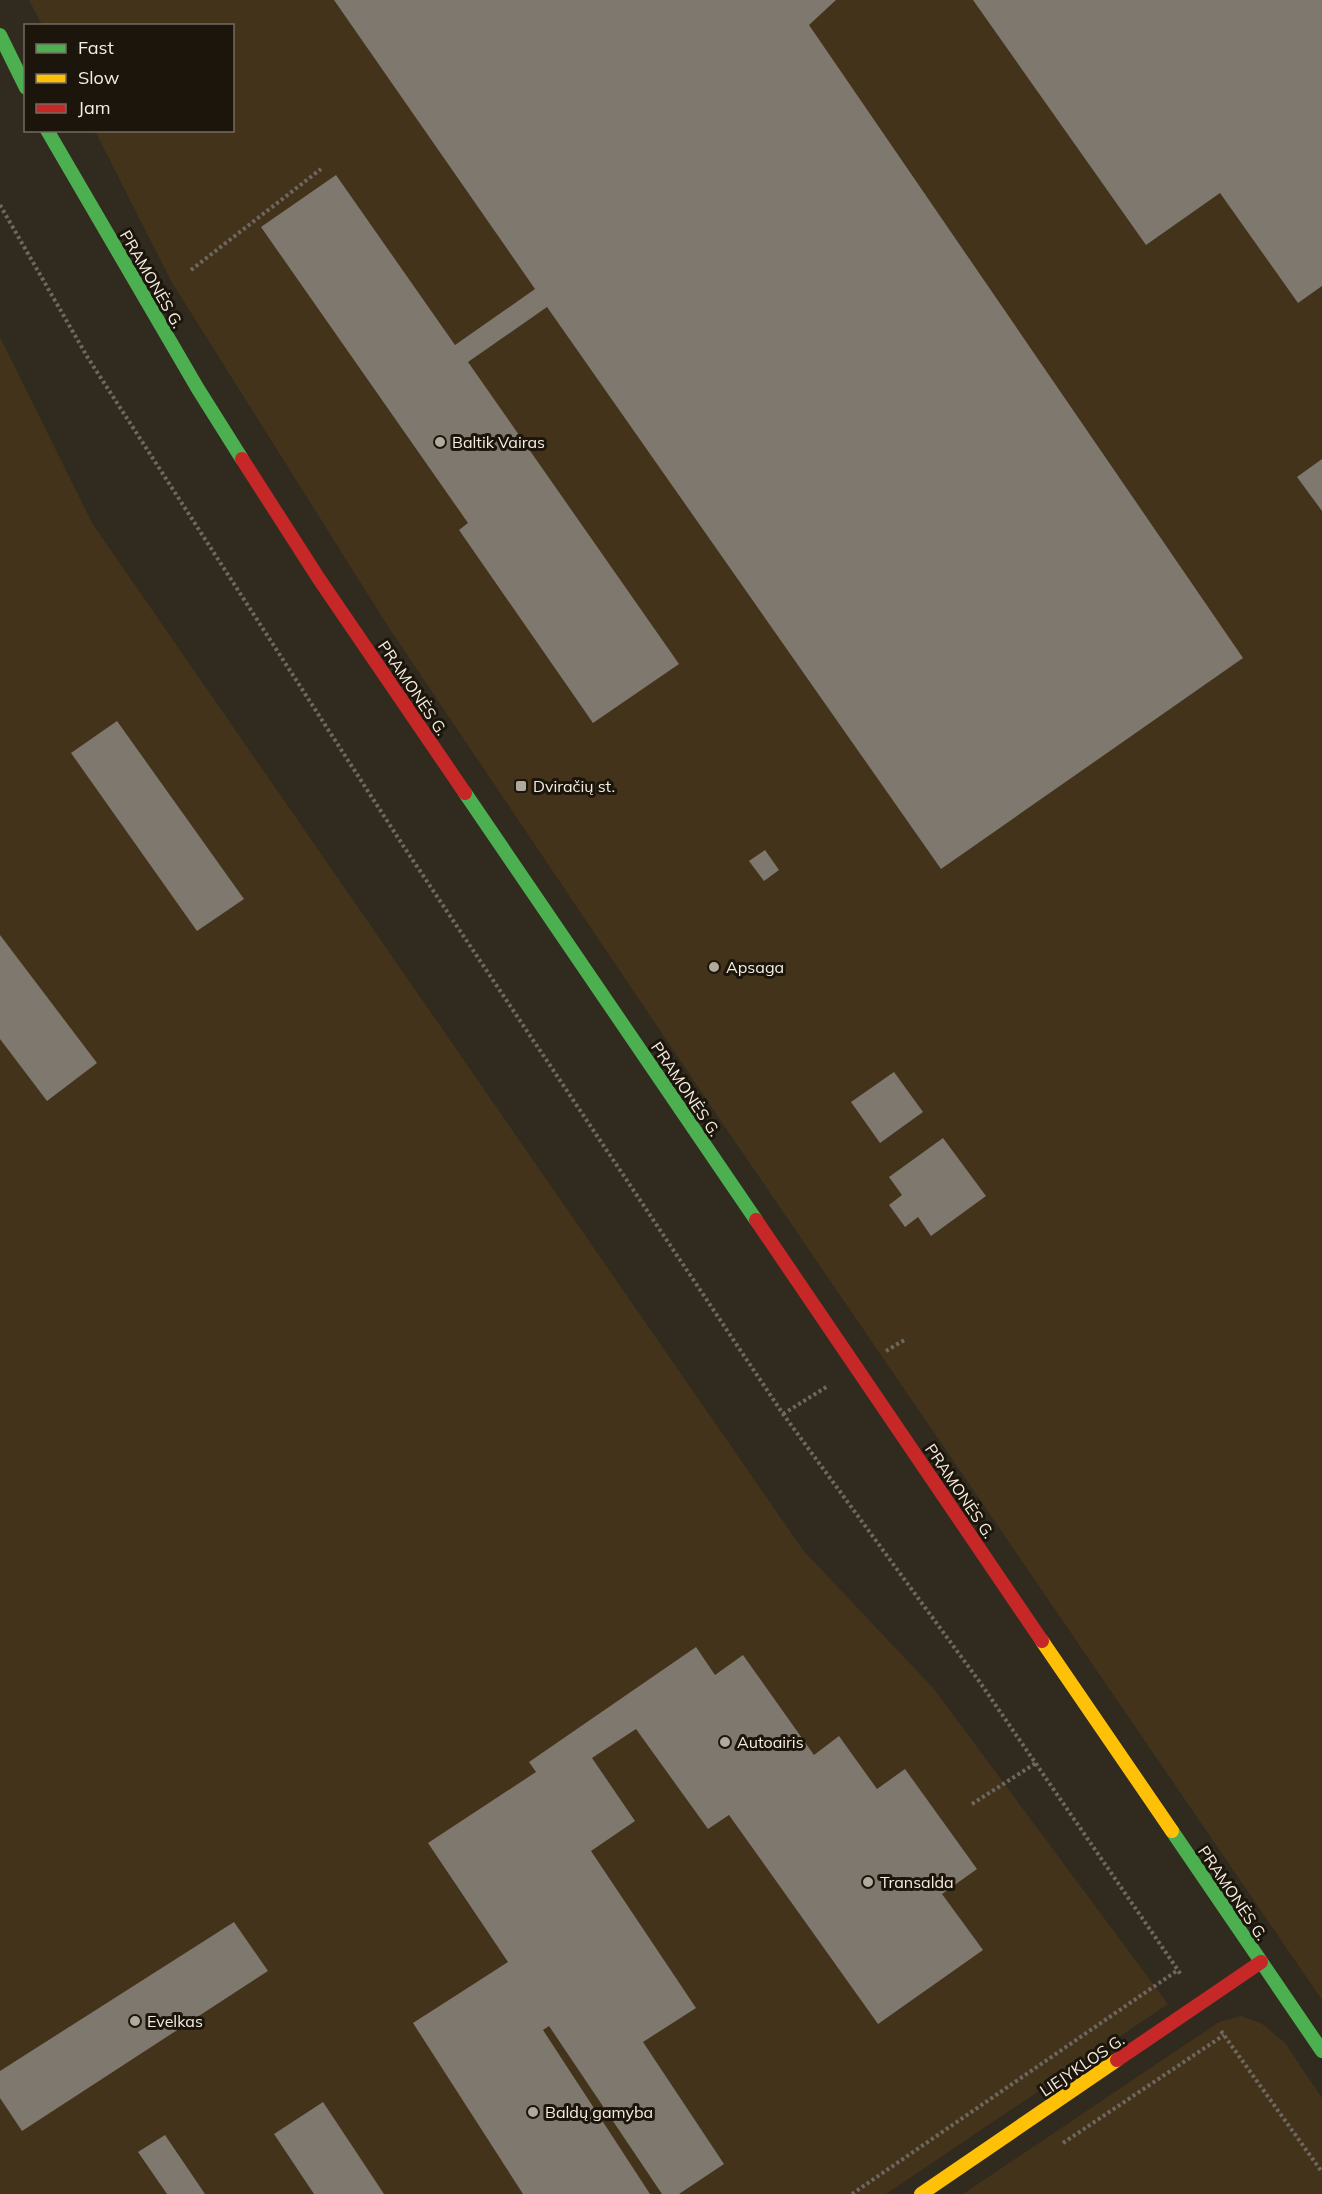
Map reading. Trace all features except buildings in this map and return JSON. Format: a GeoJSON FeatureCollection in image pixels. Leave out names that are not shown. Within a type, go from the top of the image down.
{"type":"FeatureCollection","features":[{"type":"Feature","properties":{"kind":"main road"},"geometry":{"type":"LineString","coordinates":[[0,35],[24,84]]}},
{"type":"Feature","properties":{"kind":"main road","name":"PRAMONĖS G."},"geometry":{"type":"LineString","coordinates":[[48,132],[198,389],[319,579],[1322,2051]]}},
{"type":"Feature","properties":{"kind":"main road","name":"LIEJYKLOS G."},"geometry":{"type":"LineString","coordinates":[[921,2194],[1261,1962]]}},
{"type":"Feature","properties":{"kind":"path"},"geometry":{"type":"LineString","coordinates":[[190,270],[321,169]]}},
{"type":"Feature","properties":{"kind":"path"},"geometry":{"type":"LineString","coordinates":[[0,205],[88,358],[405,848],[783,1414],[979,1681],[1178,1970],[1322,2172]]}},
{"type":"Feature","properties":{"kind":"path"},"geometry":{"type":"LineString","coordinates":[[972,1804],[1036,1763]]}},
{"type":"Feature","properties":{"kind":"path"},"geometry":{"type":"LineString","coordinates":[[852,2194],[1178,1970]]}},
{"type":"Feature","properties":{"kind":"path"},"geometry":{"type":"LineString","coordinates":[[1059,2145],[1224,2035]]}},
{"type":"Feature","properties":{"kind":"shaded area","name":"Baltik Vairas"},"geometry":{"type":"Polygon","coordinates":[[[29,0],[1322,0],[1322,2000],[725,1127],[389,628],[171,281],[96,132],[234,132],[234,24],[41,24],[29,0]]]}},
{"type":"Feature","properties":{"kind":"shaded area"},"geometry":{"type":"Polygon","coordinates":[[[0,337],[92,523],[803,1550],[934,1689],[1168,2004],[886,2194],[0,2194],[0,337]]]}},
{"type":"Feature","properties":{"kind":"shaded area"},"geometry":{"type":"Polygon","coordinates":[[[1241,2016],[1261,2023],[1285,2043],[1322,2098],[1322,2194],[963,2194],[1219,2022],[1241,2016]]]}},
{"type":"Feature","properties":{"kind":"traffic: fast"},"geometry":{"type":"LineString","coordinates":[[0,35],[24,84]]}},
{"type":"Feature","properties":{"kind":"traffic: fast"},"geometry":{"type":"LineString","coordinates":[[48,132],[198,389],[242,459]]}},
{"type":"Feature","properties":{"kind":"traffic: fast"},"geometry":{"type":"LineString","coordinates":[[465,793],[756,1220]]}},
{"type":"Feature","properties":{"kind":"traffic: fast"},"geometry":{"type":"LineString","coordinates":[[1172,1831],[1322,2051]]}},
{"type":"Feature","properties":{"kind":"traffic: slow"},"geometry":{"type":"LineString","coordinates":[[1042,1641],[1172,1831]]}},
{"type":"Feature","properties":{"kind":"traffic: slow"},"geometry":{"type":"LineString","coordinates":[[921,2194],[1117,2060]]}},
{"type":"Feature","properties":{"kind":"traffic: jam"},"geometry":{"type":"LineString","coordinates":[[242,459],[319,579],[465,793]]}},
{"type":"Feature","properties":{"kind":"traffic: jam"},"geometry":{"type":"LineString","coordinates":[[756,1220],[1042,1641]]}},
{"type":"Feature","properties":{"kind":"traffic: jam"},"geometry":{"type":"LineString","coordinates":[[1117,2060],[1261,1962]]}},
{"type":"Feature","properties":{"kind":"place","name":"Baltik Vairas"},"geometry":{"type":"Point","coordinates":[440,442]}},
{"type":"Feature","properties":{"kind":"place","name":"Dviračių st."},"geometry":{"type":"Point","coordinates":[521,786]}},
{"type":"Feature","properties":{"kind":"place","name":"Apsaga"},"geometry":{"type":"Point","coordinates":[714,967]}},
{"type":"Feature","properties":{"kind":"place","name":"Autoairis"},"geometry":{"type":"Point","coordinates":[725,1742]}},
{"type":"Feature","properties":{"kind":"place","name":"Transalda"},"geometry":{"type":"Point","coordinates":[868,1882]}},
{"type":"Feature","properties":{"kind":"place","name":"Evelkas"},"geometry":{"type":"Point","coordinates":[135,2021]}},
{"type":"Feature","properties":{"kind":"place","name":"Baldų gamyba"},"geometry":{"type":"Point","coordinates":[533,2112]}}]}
